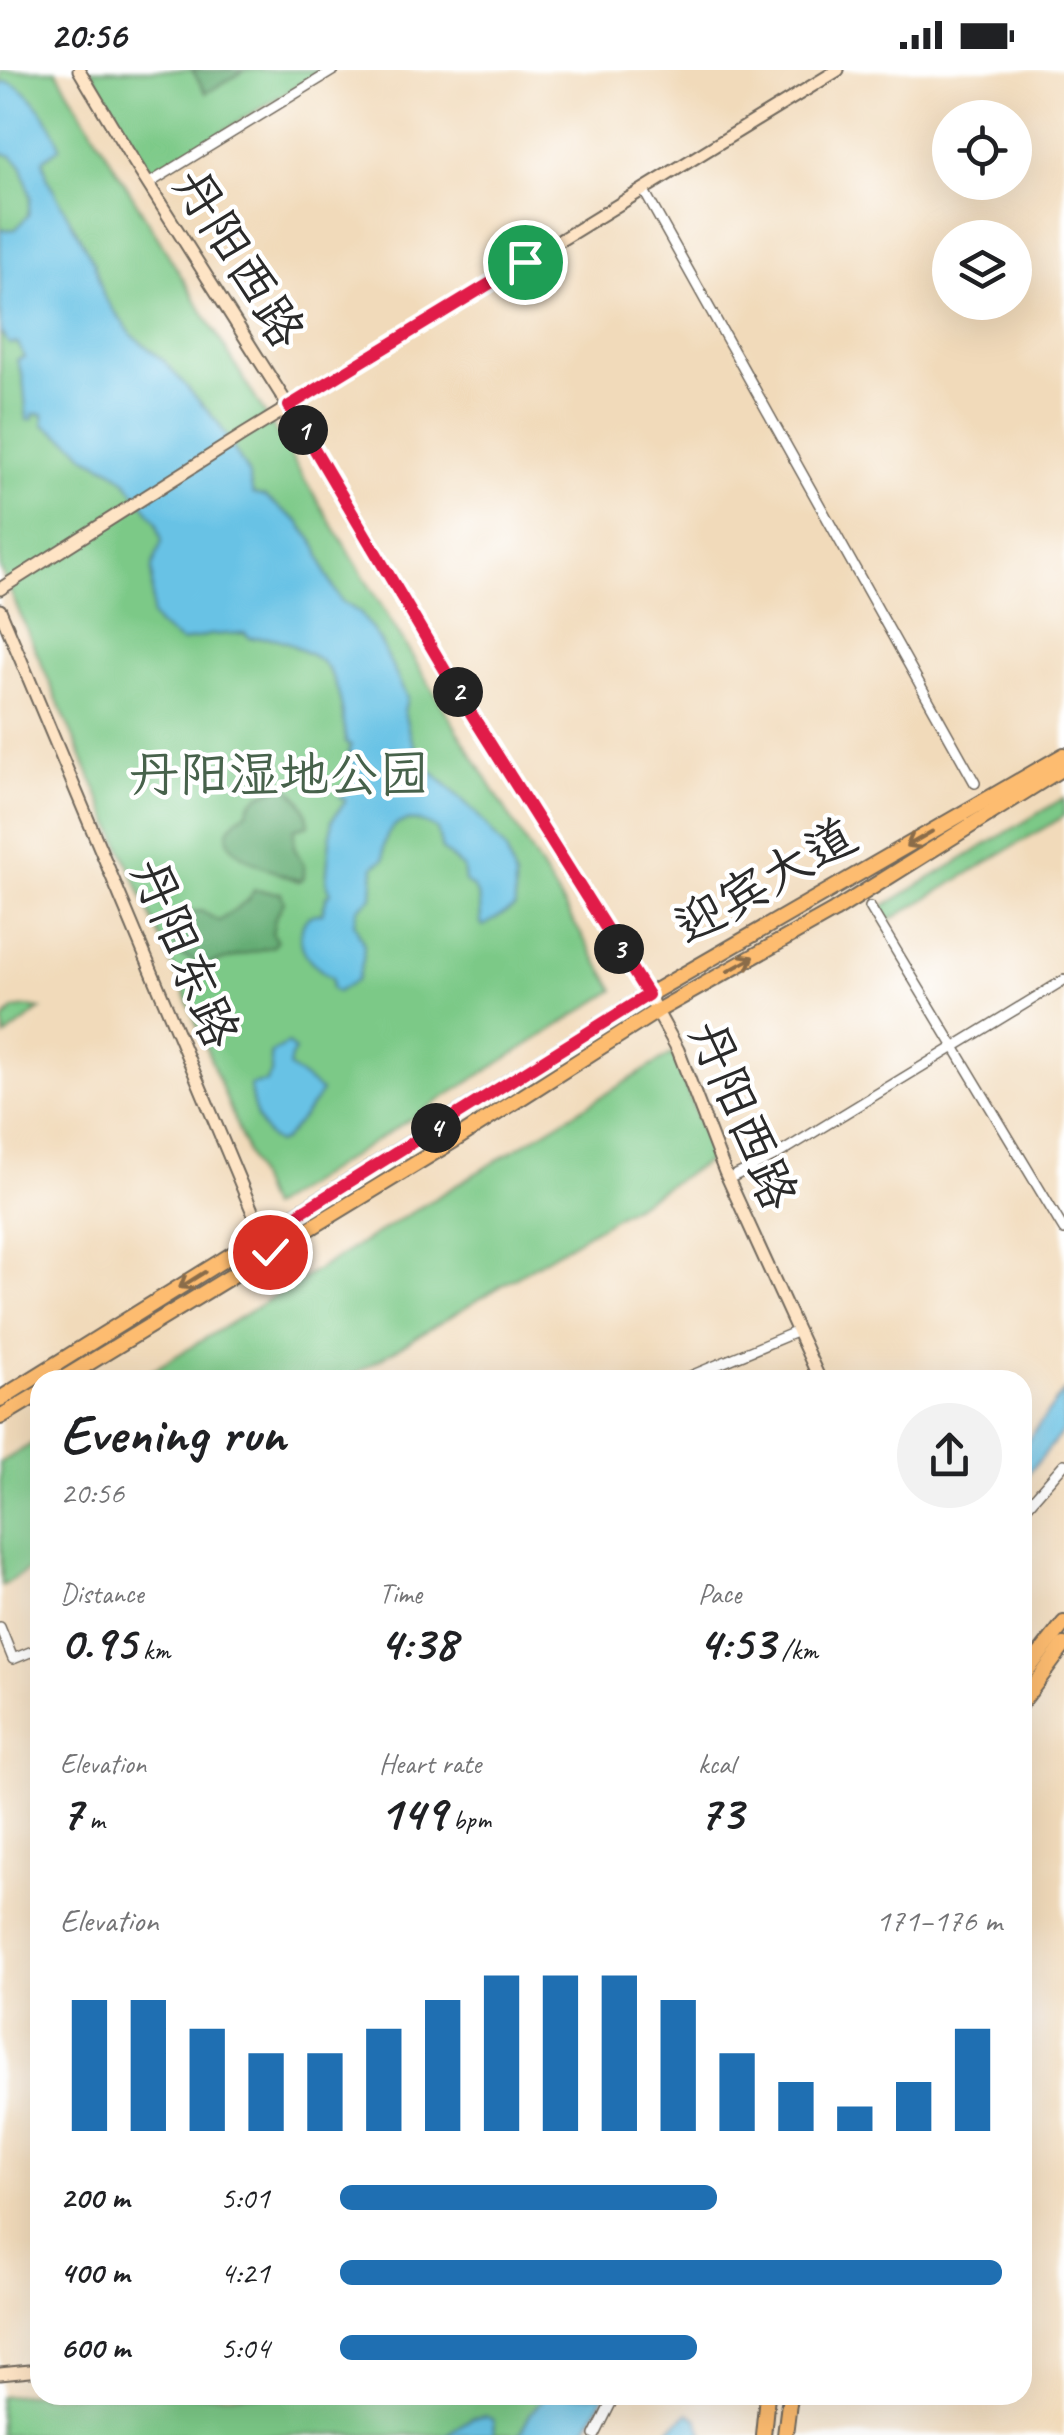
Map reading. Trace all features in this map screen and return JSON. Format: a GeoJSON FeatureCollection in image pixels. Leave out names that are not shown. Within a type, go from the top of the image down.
{"type":"FeatureCollection","features":[{"type":"Feature","properties":{"kind":"main road","name":"迎宾大道"},"geometry":{"type":"LineString","coordinates":[[47,1370],[648,995],[1064,755]]}},
{"type":"Feature","properties":{"kind":"main road","name":"迎宾大道"},"geometry":{"type":"LineString","coordinates":[[76,1370],[454,1141],[656,1011],[834,911],[1064,767]]}},
{"type":"Feature","properties":{"kind":"main road","name":"迎宾大道"},"geometry":{"type":"LineString","coordinates":[[0,1399],[30,1380]]}},
{"type":"Feature","properties":{"kind":"main road"},"geometry":{"type":"LineString","coordinates":[[0,1417],[30,1398]]}},
{"type":"Feature","properties":{"kind":"main road"},"geometry":{"type":"LineString","coordinates":[[1032,1664],[1064,1623]]}},
{"type":"Feature","properties":{"kind":"main road"},"geometry":{"type":"LineString","coordinates":[[1032,1688],[1064,1644]]}},
{"type":"Feature","properties":{"kind":"main road"},"geometry":{"type":"LineString","coordinates":[[763,2435],[766,2405]]}},
{"type":"Feature","properties":{"kind":"main road"},"geometry":{"type":"LineString","coordinates":[[786,2435],[789,2405]]}},
{"type":"Feature","properties":{"kind":"street","name":"丹阳西路"},"geometry":{"type":"LineString","coordinates":[[80,70],[289,406],[462,699],[648,995],[678,1050],[728,1179],[816,1370]]}},
{"type":"Feature","properties":{"kind":"street"},"geometry":{"type":"LineString","coordinates":[[148,184],[334,70]]}},
{"type":"Feature","properties":{"kind":"street"},"geometry":{"type":"LineString","coordinates":[[1,590],[242,435],[838,70]]}},
{"type":"Feature","properties":{"kind":"street"},"geometry":{"type":"LineString","coordinates":[[643,190],[976,783]]}},
{"type":"Feature","properties":{"kind":"street","name":"丹阳东路"},"geometry":{"type":"LineString","coordinates":[[0,610],[276,1270]]}},
{"type":"Feature","properties":{"kind":"street"},"geometry":{"type":"LineString","coordinates":[[870,907],[1064,1230]]}},
{"type":"Feature","properties":{"kind":"street"},"geometry":{"type":"LineString","coordinates":[[728,1179],[775,1156],[1064,980]]}},
{"type":"Feature","properties":{"kind":"street"},"geometry":{"type":"LineString","coordinates":[[705,1370],[798,1331]]}},
{"type":"Feature","properties":{"kind":"street"},"geometry":{"type":"LineString","coordinates":[[1032,1501],[1064,1464]]}},
{"type":"Feature","properties":{"kind":"street"},"geometry":{"type":"LineString","coordinates":[[0,1626],[13,1659],[30,1652]]}},
{"type":"Feature","properties":{"kind":"street"},"geometry":{"type":"LineString","coordinates":[[0,2374],[30,2371]]}},
{"type":"Feature","properties":{"kind":"street"},"geometry":{"type":"LineString","coordinates":[[594,2435],[610,2405]]}},
{"type":"Feature","properties":{"kind":"green space","name":"丹阳湿地公园"},"geometry":{"type":"Polygon","coordinates":[[[0,70],[56,70],[615,990],[269,1208],[188,1002],[0,568],[0,70]]]}},
{"type":"Feature","properties":{"kind":"green space"},"geometry":{"type":"Polygon","coordinates":[[[90,70],[323,70],[152,175],[90,70]]]}},
{"type":"Feature","properties":{"kind":"green space"},"geometry":{"type":"Polygon","coordinates":[[[192,70],[246,70],[206,93],[192,70]]]}},
{"type":"Feature","properties":{"kind":"green space"},"geometry":{"type":"Polygon","coordinates":[[[285,785],[302,802],[309,825],[294,829],[294,847],[304,866],[304,877],[299,881],[243,857],[228,838],[230,827],[254,800],[285,785]]]}},
{"type":"Feature","properties":{"kind":"green space"},"geometry":{"type":"Polygon","coordinates":[[[1064,798],[1064,816],[887,922],[879,909],[1064,798]]]}},
{"type":"Feature","properties":{"kind":"green space"},"geometry":{"type":"Polygon","coordinates":[[[254,890],[281,893],[284,902],[275,918],[274,946],[206,965],[177,954],[176,932],[186,912],[201,911],[219,921],[249,899],[254,890]]]}},
{"type":"Feature","properties":{"kind":"green space"},"geometry":{"type":"Polygon","coordinates":[[[14,1009],[41,1009],[5,1037],[3,1021],[14,1009]]]}},
{"type":"Feature","properties":{"kind":"green space"},"geometry":{"type":"Polygon","coordinates":[[[673,1053],[713,1158],[362,1370],[153,1370],[673,1053]]]}},
{"type":"Feature","properties":{"kind":"green space"},"geometry":{"type":"Polygon","coordinates":[[[30,1445],[30,1569],[2,1586],[0,1463],[30,1445]]]}},
{"type":"Feature","properties":{"kind":"green space"},"geometry":{"type":"Polygon","coordinates":[[[30,2394],[30,2405],[544,2405],[540,2435],[0,2435],[0,2396],[30,2394]]]}},
{"type":"Feature","properties":{"kind":"water"},"geometry":{"type":"Polygon","coordinates":[[[6,82],[32,98],[57,138],[60,147],[43,160],[48,180],[94,263],[104,297],[132,335],[164,361],[219,424],[248,473],[253,494],[265,497],[299,522],[317,547],[341,601],[360,613],[380,641],[407,698],[404,712],[423,763],[475,812],[506,850],[515,878],[515,907],[487,924],[481,923],[479,900],[465,882],[463,867],[442,850],[437,829],[406,821],[387,837],[384,859],[374,866],[372,897],[358,908],[354,923],[364,945],[357,980],[337,992],[332,989],[332,978],[305,953],[301,940],[303,924],[309,916],[322,913],[331,893],[326,881],[332,820],[345,802],[340,798],[351,773],[351,745],[346,743],[337,689],[322,662],[282,640],[250,638],[245,633],[209,635],[181,642],[158,625],[152,616],[152,567],[162,541],[156,521],[127,482],[44,425],[43,414],[33,414],[33,419],[27,420],[17,360],[24,357],[18,343],[9,344],[0,331],[0,230],[16,229],[28,215],[31,197],[21,164],[0,152],[0,84],[6,82]]]}},
{"type":"Feature","properties":{"kind":"water"},"geometry":{"type":"Polygon","coordinates":[[[288,1044],[295,1051],[289,1067],[321,1091],[284,1140],[277,1143],[258,1118],[250,1085],[266,1082],[271,1074],[271,1053],[288,1044]]]}},
{"type":"Feature","properties":{"kind":"water"},"geometry":{"type":"Polygon","coordinates":[[[1064,1391],[1064,1430],[1032,1469],[1032,1434],[1064,1391]]]}},
{"type":"Feature","properties":{"kind":"water"},"geometry":{"type":"Polygon","coordinates":[[[538,2405],[599,2405],[582,2435],[519,2435],[538,2405]]]}},
{"type":"Feature","properties":{"kind":"water"},"geometry":{"type":"Polygon","coordinates":[[[688,2413],[697,2418],[704,2435],[663,2435],[688,2413]]]}},
{"type":"Feature","properties":{"kind":"water"},"geometry":{"type":"Polygon","coordinates":[[[486,2416],[493,2420],[494,2435],[445,2435],[472,2418],[486,2416]]]}},
{"type":"Feature","properties":{"kind":"route"},"geometry":{"type":"LineString","coordinates":[[270,1252],[263,1236],[648,995],[462,699],[289,406],[525,262]]}}]}
